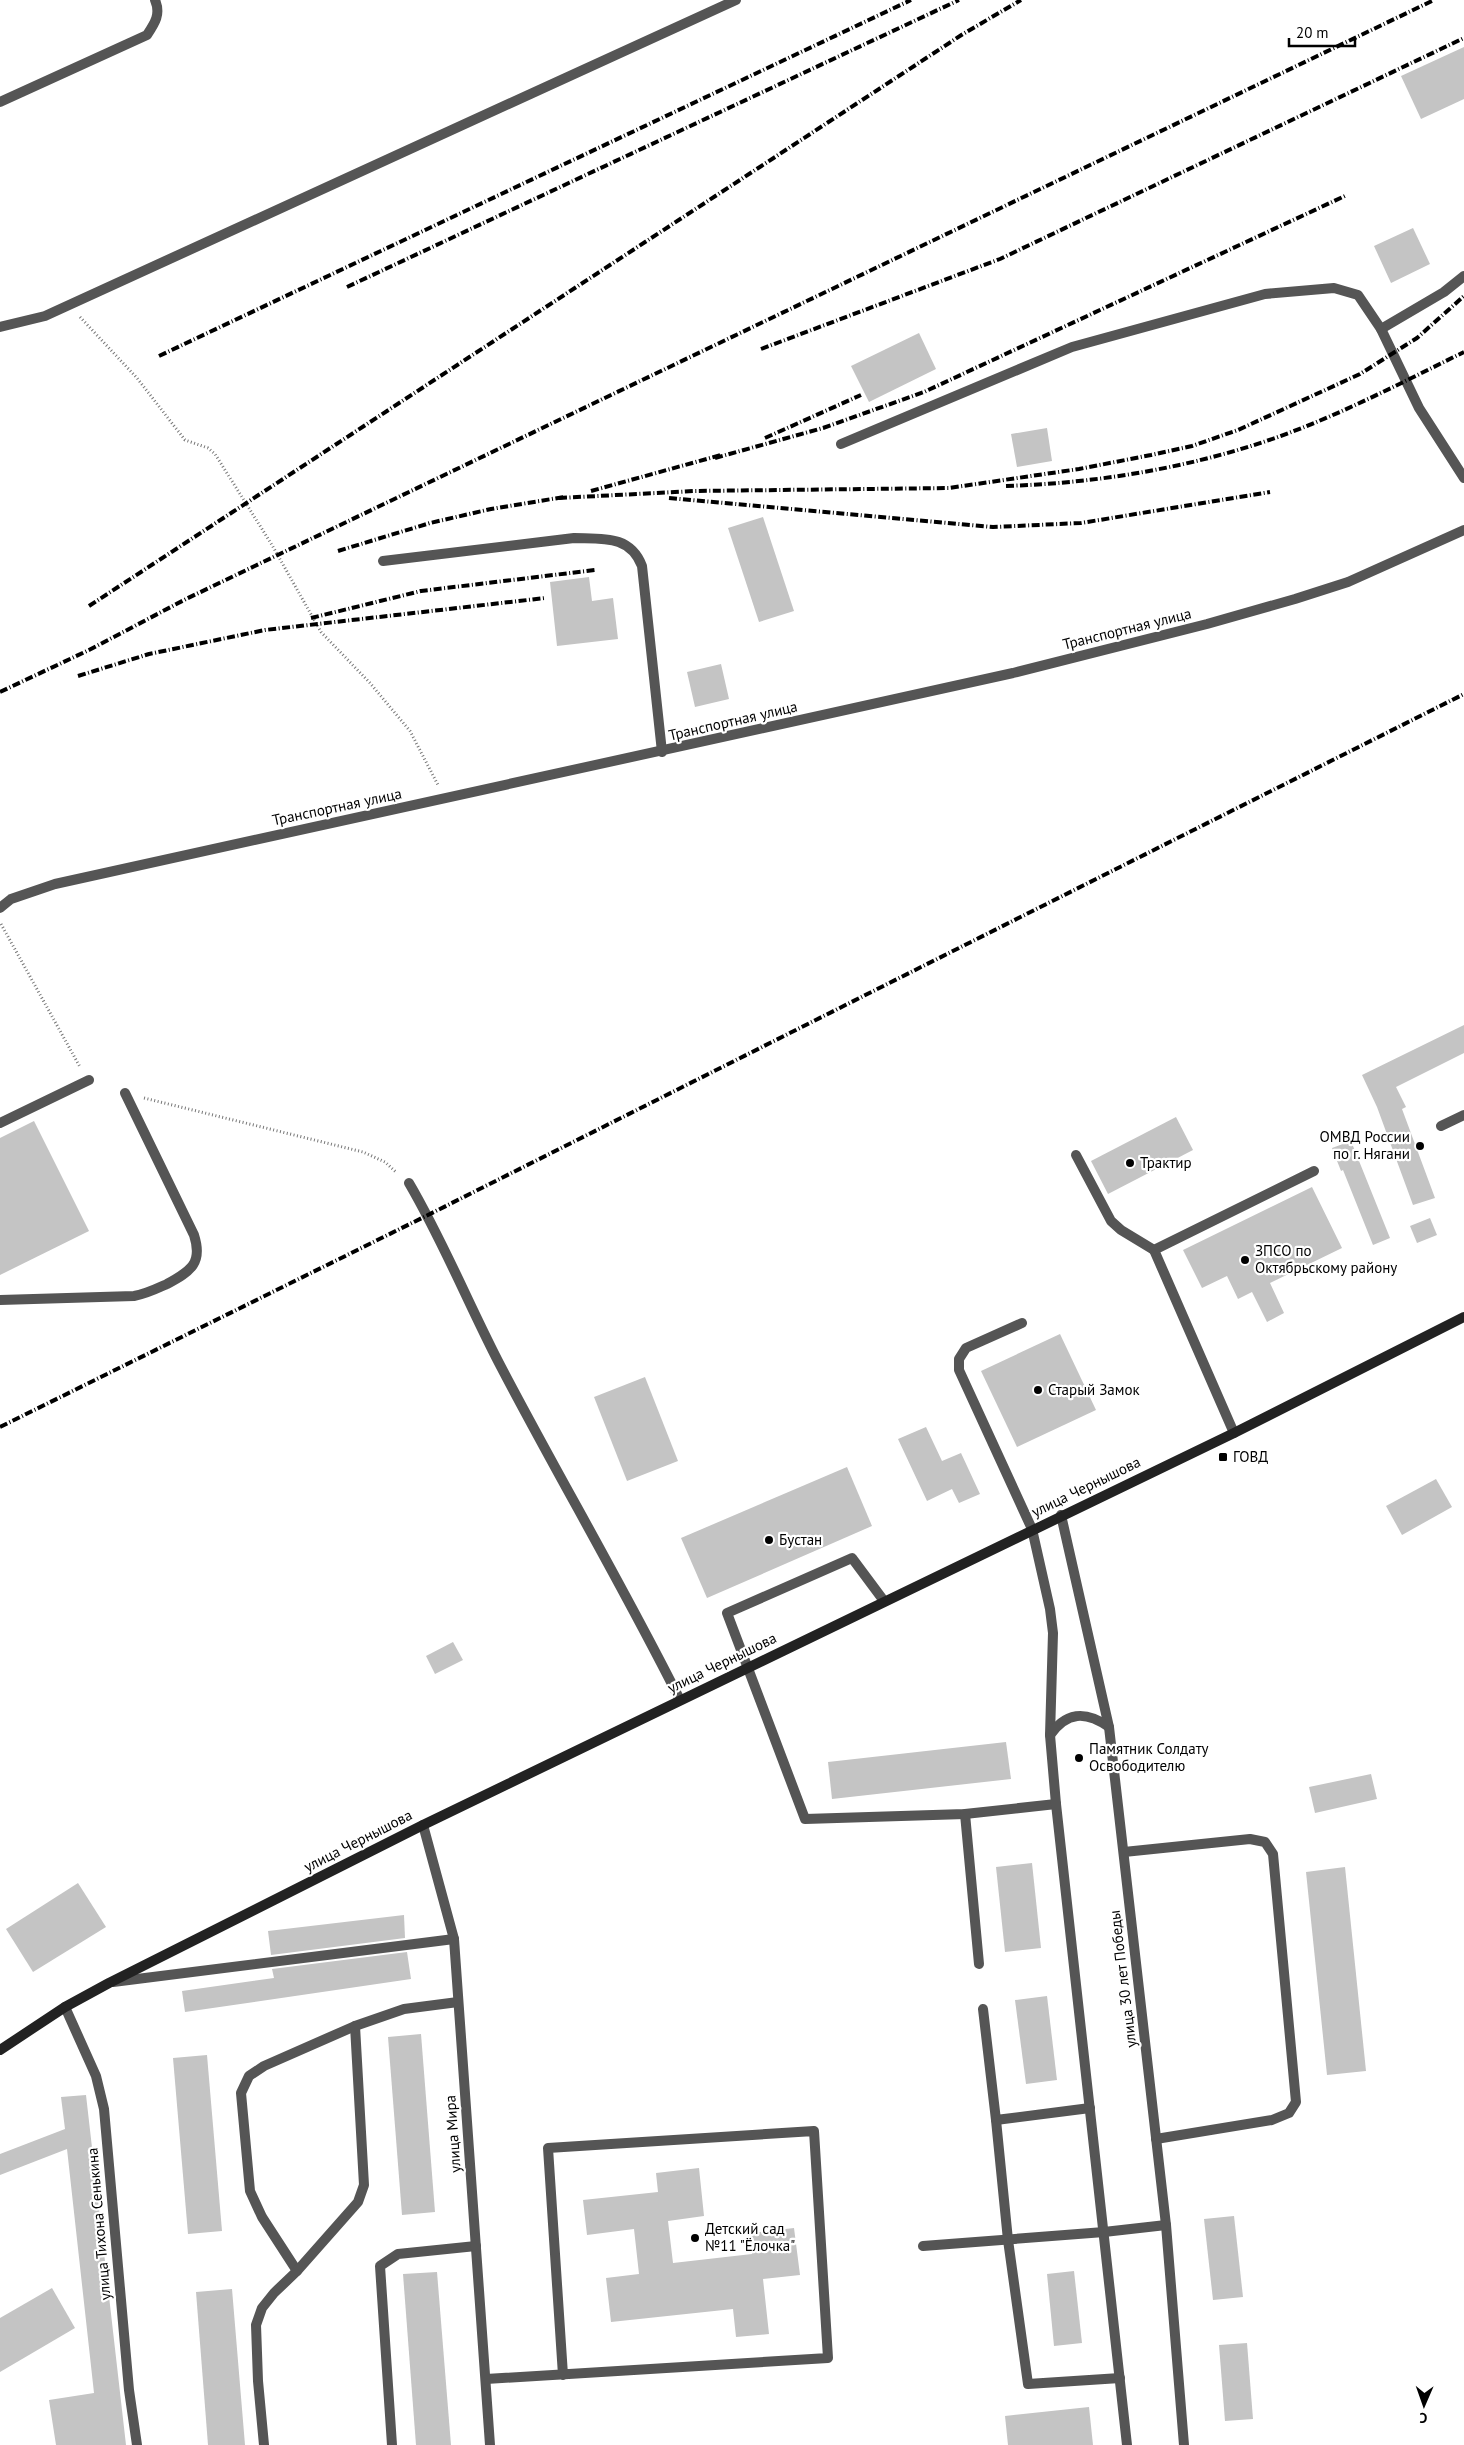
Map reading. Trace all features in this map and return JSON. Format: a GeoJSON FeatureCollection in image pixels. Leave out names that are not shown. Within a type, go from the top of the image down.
{"type":"FeatureCollection","features":[{"type":"Feature","properties":{"kind":"main road","name":"улица Чернышова"},"geometry":{"type":"LineString","coordinates":[[0,2050],[65,2007],[109,1983],[423,1825],[1234,1433],[1464,1317]]}},
{"type":"Feature","properties":{"kind":"street"},"geometry":{"type":"LineString","coordinates":[[0,102],[147,35],[157,20],[158,6],[155,0]]}},
{"type":"Feature","properties":{"kind":"street"},"geometry":{"type":"LineString","coordinates":[[0,326],[45,316],[736,0]]}},
{"type":"Feature","properties":{"kind":"street"},"geometry":{"type":"LineString","coordinates":[[1381,330],[1444,292],[1464,276]]}},
{"type":"Feature","properties":{"kind":"street"},"geometry":{"type":"LineString","coordinates":[[841,444],[1072,347],[1265,294],[1334,288],[1358,295],[1381,330],[1419,408],[1464,478]]}},
{"type":"Feature","properties":{"kind":"street","name":"Транспортная улица"},"geometry":{"type":"LineString","coordinates":[[0,908],[11,899],[55,884],[662,752],[1013,673],[1207,624],[1348,582],[1464,530]]}},
{"type":"Feature","properties":{"kind":"street"},"geometry":{"type":"LineString","coordinates":[[383,561],[574,538],[603,538],[625,543],[637,553],[642,566],[662,752]]}},
{"type":"Feature","properties":{"kind":"street"},"geometry":{"type":"LineString","coordinates":[[0,1123],[89,1080]]}},
{"type":"Feature","properties":{"kind":"street"},"geometry":{"type":"LineString","coordinates":[[0,1300],[147,1294],[187,1273],[194,1264],[197,1254],[194,1235],[125,1093]]}},
{"type":"Feature","properties":{"kind":"street"},"geometry":{"type":"LineString","coordinates":[[1441,1126],[1464,1115]]}},
{"type":"Feature","properties":{"kind":"street"},"geometry":{"type":"LineString","coordinates":[[1076,1155],[1111,1221],[1121,1230],[1154,1250],[1234,1433]]}},
{"type":"Feature","properties":{"kind":"street"},"geometry":{"type":"LineString","coordinates":[[1154,1250],[1314,1171]]}},
{"type":"Feature","properties":{"kind":"street"},"geometry":{"type":"LineString","coordinates":[[409,1183],[428,1215],[498,1362],[646,1631],[680,1700]]}},
{"type":"Feature","properties":{"kind":"street"},"geometry":{"type":"LineString","coordinates":[[1022,1323],[966,1348],[960,1359],[959,1370],[1032,1529],[1050,1610],[1053,1633],[1050,1735],[1056,1804],[1127,2445]]}},
{"type":"Feature","properties":{"kind":"street","name":"улица 30 лет Победы"},"geometry":{"type":"LineString","coordinates":[[1061,1515],[1109,1727],[1166,2225],[1184,2445]]}},
{"type":"Feature","properties":{"kind":"street"},"geometry":{"type":"LineString","coordinates":[[884,1601],[852,1558],[727,1613],[805,1819],[965,1814],[1056,1804]]}},
{"type":"Feature","properties":{"kind":"street"},"geometry":{"type":"LineString","coordinates":[[1050,1735],[1059,1722],[1076,1716],[1096,1718],[1109,1727]]}},
{"type":"Feature","properties":{"kind":"street"},"geometry":{"type":"LineString","coordinates":[[965,1814],[979,1964]]}},
{"type":"Feature","properties":{"kind":"street","name":"улица Мира"},"geometry":{"type":"LineString","coordinates":[[423,1825],[454,1939],[490,2445]]}},
{"type":"Feature","properties":{"kind":"street"},"geometry":{"type":"LineString","coordinates":[[1124,1852],[1250,1839],[1265,1842],[1273,1854],[1296,2102],[1289,2113],[1272,2120],[1156,2139]]}},
{"type":"Feature","properties":{"kind":"street"},"geometry":{"type":"LineString","coordinates":[[109,1983],[454,1939]]}},
{"type":"Feature","properties":{"kind":"street"},"geometry":{"type":"LineString","coordinates":[[297,2271],[262,2217],[250,2191],[241,2093],[249,2076],[264,2066],[356,2026],[404,2009],[458,2002]]}},
{"type":"Feature","properties":{"kind":"street","name":"улица Тихона Сенькина"},"geometry":{"type":"LineString","coordinates":[[65,2007],[96,2076],[104,2109],[129,2390],[137,2445]]}},
{"type":"Feature","properties":{"kind":"street"},"geometry":{"type":"LineString","coordinates":[[983,2009],[1008,2240],[1028,2384],[1120,2378]]}},
{"type":"Feature","properties":{"kind":"street"},"geometry":{"type":"LineString","coordinates":[[264,2445],[258,2381],[256,2325],[262,2308],[274,2292],[297,2271],[358,2202],[364,2184],[356,2026]]}},
{"type":"Feature","properties":{"kind":"street"},"geometry":{"type":"LineString","coordinates":[[996,2120],[1090,2108]]}},
{"type":"Feature","properties":{"kind":"street"},"geometry":{"type":"LineString","coordinates":[[486,2379],[562,2375],[828,2358],[814,2132],[548,2148],[562,2375]]}},
{"type":"Feature","properties":{"kind":"street"},"geometry":{"type":"LineString","coordinates":[[923,2246],[1104,2232],[1166,2225]]}},
{"type":"Feature","properties":{"kind":"street"},"geometry":{"type":"LineString","coordinates":[[392,2445],[380,2266],[398,2254],[476,2246]]}},
{"type":"Feature","properties":{"kind":"path"},"geometry":{"type":"LineString","coordinates":[[69,305],[137,378],[185,440],[208,448],[215,454],[272,545],[321,632],[370,683],[410,731],[445,799]]}},
{"type":"Feature","properties":{"kind":"path"},"geometry":{"type":"LineString","coordinates":[[0,922],[89,1080]]}},
{"type":"Feature","properties":{"kind":"path"},"geometry":{"type":"LineString","coordinates":[[125,1093],[206,1111],[363,1152],[385,1162],[409,1183]]}},
{"type":"Feature","properties":{"kind":"building"},"geometry":{"type":"Polygon","coordinates":[[[1464,47],[1464,99],[1421,119],[1401,76],[1464,47]]]}},
{"type":"Feature","properties":{"kind":"building"},"geometry":{"type":"Polygon","coordinates":[[[1413,228],[1430,264],[1391,283],[1374,246],[1413,228]]]}},
{"type":"Feature","properties":{"kind":"building"},"geometry":{"type":"Polygon","coordinates":[[[919,333],[936,369],[869,402],[851,366],[919,333]]]}},
{"type":"Feature","properties":{"kind":"building"},"geometry":{"type":"Polygon","coordinates":[[[1047,428],[1052,461],[1017,467],[1011,434],[1047,428]]]}},
{"type":"Feature","properties":{"kind":"building"},"geometry":{"type":"Polygon","coordinates":[[[763,517],[794,611],[759,622],[728,528],[763,517]]]}},
{"type":"Feature","properties":{"kind":"building"},"geometry":{"type":"Polygon","coordinates":[[[589,577],[592,601],[613,598],[618,639],[557,646],[550,582],[589,577]]]}},
{"type":"Feature","properties":{"kind":"building"},"geometry":{"type":"Polygon","coordinates":[[[721,664],[729,699],[695,707],[687,672],[721,664]]]}},
{"type":"Feature","properties":{"kind":"building"},"geometry":{"type":"Polygon","coordinates":[[[1464,1025],[1464,1053],[1396,1087],[1406,1107],[1402,1109],[1435,1198],[1413,1205],[1377,1107],[1362,1075],[1464,1025]]]}},
{"type":"Feature","properties":{"kind":"building"},"geometry":{"type":"Polygon","coordinates":[[[1176,1117],[1193,1150],[1108,1194],[1091,1161],[1176,1117]]]}},
{"type":"Feature","properties":{"kind":"building"},"geometry":{"type":"Polygon","coordinates":[[[34,1121],[89,1231],[0,1275],[0,1138],[34,1121]]]}},
{"type":"Feature","properties":{"kind":"building"},"geometry":{"type":"Polygon","coordinates":[[[1351,1141],[1390,1238],[1373,1245],[1343,1170],[1341,1171],[1332,1148],[1351,1141]]]}},
{"type":"Feature","properties":{"kind":"building"},"geometry":{"type":"Polygon","coordinates":[[[1312,1187],[1342,1248],[1270,1283],[1284,1313],[1267,1322],[1252,1292],[1238,1299],[1227,1276],[1202,1288],[1183,1250],[1312,1187]]]}},
{"type":"Feature","properties":{"kind":"building"},"geometry":{"type":"Polygon","coordinates":[[[1430,1218],[1437,1235],[1417,1243],[1410,1226],[1430,1218]]]}},
{"type":"Feature","properties":{"kind":"building","name":"Старый Замок"},"geometry":{"type":"Polygon","coordinates":[[[1060,1334],[1096,1410],[1017,1447],[981,1371],[1060,1334]]]}},
{"type":"Feature","properties":{"kind":"building"},"geometry":{"type":"Polygon","coordinates":[[[645,1377],[678,1461],[627,1481],[594,1397],[645,1377]]]}},
{"type":"Feature","properties":{"kind":"building"},"geometry":{"type":"Polygon","coordinates":[[[926,1427],[942,1461],[961,1453],[980,1494],[959,1503],[952,1489],[927,1501],[898,1439],[926,1427]]]}},
{"type":"Feature","properties":{"kind":"building"},"geometry":{"type":"Polygon","coordinates":[[[847,1467],[872,1526],[707,1598],[681,1538],[847,1467]]]}},
{"type":"Feature","properties":{"kind":"building"},"geometry":{"type":"Polygon","coordinates":[[[1436,1479],[1452,1507],[1402,1535],[1386,1506],[1436,1479]]]}},
{"type":"Feature","properties":{"kind":"building"},"geometry":{"type":"Polygon","coordinates":[[[453,1642],[463,1660],[435,1674],[426,1656],[453,1642]]]}},
{"type":"Feature","properties":{"kind":"building"},"geometry":{"type":"Polygon","coordinates":[[[1006,1742],[1011,1779],[832,1799],[828,1762],[1006,1742]]]}},
{"type":"Feature","properties":{"kind":"building"},"geometry":{"type":"Polygon","coordinates":[[[1371,1774],[1377,1799],[1315,1813],[1309,1787],[1371,1774]]]}},
{"type":"Feature","properties":{"kind":"building"},"geometry":{"type":"Polygon","coordinates":[[[1032,1863],[1041,1948],[1005,1952],[996,1867],[1032,1863]]]}},
{"type":"Feature","properties":{"kind":"building"},"geometry":{"type":"Polygon","coordinates":[[[1345,1867],[1366,2071],[1327,2075],[1306,1872],[1345,1867]]]}},
{"type":"Feature","properties":{"kind":"building"},"geometry":{"type":"Polygon","coordinates":[[[78,1883],[106,1927],[33,1972],[6,1929],[78,1883]]]}},
{"type":"Feature","properties":{"kind":"building"},"geometry":{"type":"Polygon","coordinates":[[[404,1915],[405,1938],[271,1955],[268,1931],[404,1915]]]}},
{"type":"Feature","properties":{"kind":"building"},"geometry":{"type":"Polygon","coordinates":[[[407,1952],[411,1979],[185,2012],[182,1991],[274,1978],[272,1969],[407,1952]]]}},
{"type":"Feature","properties":{"kind":"building"},"geometry":{"type":"Polygon","coordinates":[[[1047,1996],[1057,2080],[1026,2084],[1015,2000],[1047,1996]]]}},
{"type":"Feature","properties":{"kind":"building"},"geometry":{"type":"Polygon","coordinates":[[[421,2034],[435,2212],[402,2215],[388,2037],[421,2034]]]}},
{"type":"Feature","properties":{"kind":"building"},"geometry":{"type":"Polygon","coordinates":[[[207,2055],[222,2231],[188,2234],[173,2058],[207,2055]]]}},
{"type":"Feature","properties":{"kind":"building"},"geometry":{"type":"Polygon","coordinates":[[[86,2095],[126,2445],[56,2445],[49,2400],[94,2393],[67,2149],[0,2175],[0,2154],[65,2129],[61,2097],[86,2095]]]}},
{"type":"Feature","properties":{"kind":"building"},"geometry":{"type":"Polygon","coordinates":[[[699,2168],[704,2216],[668,2221],[673,2263],[752,2254],[750,2233],[794,2228],[800,2275],[763,2279],[769,2334],[736,2337],[733,2309],[611,2322],[606,2278],[639,2274],[634,2229],[587,2235],[583,2200],[658,2192],[656,2173],[699,2168]]]}},
{"type":"Feature","properties":{"kind":"building"},"geometry":{"type":"Polygon","coordinates":[[[1234,2216],[1243,2297],[1213,2300],[1204,2219],[1234,2216]]]}},
{"type":"Feature","properties":{"kind":"building"},"geometry":{"type":"Polygon","coordinates":[[[1074,2271],[1082,2343],[1054,2346],[1047,2274],[1074,2271]]]}},
{"type":"Feature","properties":{"kind":"building"},"geometry":{"type":"Polygon","coordinates":[[[437,2272],[451,2445],[416,2445],[403,2274],[437,2272]]]}},
{"type":"Feature","properties":{"kind":"building"},"geometry":{"type":"Polygon","coordinates":[[[52,2288],[75,2328],[0,2372],[0,2318],[52,2288]]]}},
{"type":"Feature","properties":{"kind":"building"},"geometry":{"type":"Polygon","coordinates":[[[232,2289],[245,2445],[208,2445],[196,2292],[232,2289]]]}},
{"type":"Feature","properties":{"kind":"building"},"geometry":{"type":"Polygon","coordinates":[[[1247,2343],[1253,2419],[1225,2421],[1219,2345],[1247,2343]]]}},
{"type":"Feature","properties":{"kind":"building"},"geometry":{"type":"Polygon","coordinates":[[[1089,2407],[1093,2445],[1008,2445],[1005,2416],[1089,2407]]]}},
{"type":"Feature","properties":{"kind":"railway"},"geometry":{"type":"LineString","coordinates":[[159,356],[911,0]]}},
{"type":"Feature","properties":{"kind":"railway"},"geometry":{"type":"LineString","coordinates":[[347,287],[959,0]]}},
{"type":"Feature","properties":{"kind":"railway"},"geometry":{"type":"LineString","coordinates":[[89,606],[963,34],[1021,0]]}},
{"type":"Feature","properties":{"kind":"railway"},"geometry":{"type":"LineString","coordinates":[[0,692],[89,650],[186,599],[1434,0]]}},
{"type":"Feature","properties":{"kind":"railway"},"geometry":{"type":"LineString","coordinates":[[761,349],[1000,259],[1464,38]]}},
{"type":"Feature","properties":{"kind":"railway"},"geometry":{"type":"LineString","coordinates":[[715,458],[823,428],[924,392],[1347,195]]}},
{"type":"Feature","properties":{"kind":"railway"},"geometry":{"type":"LineString","coordinates":[[559,498],[695,491],[949,488],[1079,469],[1192,446],[1238,430],[1360,374],[1417,338],[1464,296]]}},
{"type":"Feature","properties":{"kind":"railway"},"geometry":{"type":"LineString","coordinates":[[1006,486],[1075,481],[1144,472],[1245,448],[1325,418],[1464,352]]}},
{"type":"Feature","properties":{"kind":"railway"},"geometry":{"type":"LineString","coordinates":[[765,438],[861,395]]}},
{"type":"Feature","properties":{"kind":"railway"},"geometry":{"type":"LineString","coordinates":[[591,491],[721,455]]}},
{"type":"Feature","properties":{"kind":"railway"},"geometry":{"type":"LineString","coordinates":[[669,498],[993,527],[1081,523],[1270,492]]}},
{"type":"Feature","properties":{"kind":"railway"},"geometry":{"type":"LineString","coordinates":[[338,551],[430,523],[491,509],[564,497]]}},
{"type":"Feature","properties":{"kind":"railway"},"geometry":{"type":"LineString","coordinates":[[311,618],[421,591],[595,570]]}},
{"type":"Feature","properties":{"kind":"railway"},"geometry":{"type":"LineString","coordinates":[[78,676],[149,654],[265,630],[545,598]]}},
{"type":"Feature","properties":{"kind":"railway"},"geometry":{"type":"LineString","coordinates":[[0,1427],[428,1215],[1464,694]]}},
{"type":"Feature","properties":{"kind":"place","name":"ОМВД России по г. Нягани"},"geometry":{"type":"Point","coordinates":[1420,1146]}},
{"type":"Feature","properties":{"kind":"place","name":"Трактир"},"geometry":{"type":"Point","coordinates":[1130,1163]}},
{"type":"Feature","properties":{"kind":"place","name":"ЗПСО по Октябрьскому району"},"geometry":{"type":"Point","coordinates":[1245,1260]}},
{"type":"Feature","properties":{"kind":"place","name":"Старый Замок"},"geometry":{"type":"Point","coordinates":[1038,1390]}},
{"type":"Feature","properties":{"kind":"place","name":"ГОВД"},"geometry":{"type":"Point","coordinates":[1223,1457]}},
{"type":"Feature","properties":{"kind":"place","name":"Бустан"},"geometry":{"type":"Point","coordinates":[769,1540]}},
{"type":"Feature","properties":{"kind":"place","name":"Памятник Солдату Освободителю"},"geometry":{"type":"Point","coordinates":[1079,1758]}},
{"type":"Feature","properties":{"kind":"place","name":"Детский сад №11 \"Ёлочка\""},"geometry":{"type":"Point","coordinates":[695,2238]}}]}
